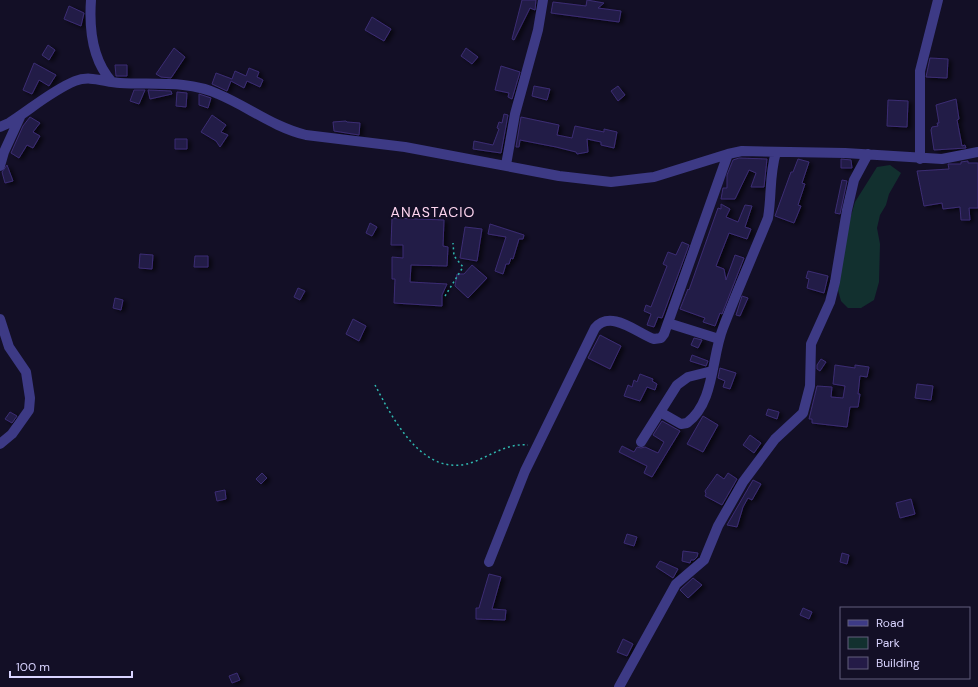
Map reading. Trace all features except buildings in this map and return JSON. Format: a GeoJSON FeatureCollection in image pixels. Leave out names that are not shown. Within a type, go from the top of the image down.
{"type":"FeatureCollection","features":[{"type":"Feature","properties":{"kind":"street"},"geometry":{"type":"LineString","coordinates":[[91,0],[91,34],[101,67],[112,82]]}},
{"type":"Feature","properties":{"kind":"street"},"geometry":{"type":"LineString","coordinates":[[506,165],[515,114],[538,30],[543,0]]}},
{"type":"Feature","properties":{"kind":"street"},"geometry":{"type":"LineString","coordinates":[[920,158],[920,71],[938,0]]}},
{"type":"Feature","properties":{"kind":"street"},"geometry":{"type":"LineString","coordinates":[[0,126],[21,115],[55,92],[76,81],[99,79],[112,82],[173,84],[207,90],[231,100],[267,121],[291,132],[320,138],[405,147],[559,176],[611,182],[654,177],[742,151],[868,154],[942,159],[978,152]]}},
{"type":"Feature","properties":{"kind":"street"},"geometry":{"type":"LineString","coordinates":[[0,166],[4,152],[21,115]]}},
{"type":"Feature","properties":{"kind":"street"},"geometry":{"type":"LineString","coordinates":[[660,412],[681,424],[691,420],[699,409],[709,388],[719,339],[768,218],[770,182],[776,152]]}},
{"type":"Feature","properties":{"kind":"street"},"geometry":{"type":"LineString","coordinates":[[489,562],[536,447],[598,324],[611,320],[658,339],[664,334],[728,154]]}},
{"type":"Feature","properties":{"kind":"street"},"geometry":{"type":"LineString","coordinates":[[620,687],[676,584],[704,560],[718,526],[743,482],[775,439],[803,413],[810,386],[811,344],[830,302],[835,282],[847,210],[856,172],[868,154]]}},
{"type":"Feature","properties":{"kind":"street"},"geometry":{"type":"LineString","coordinates":[[0,319],[8,346],[26,372],[30,398],[28,410],[12,434],[0,444]]}},
{"type":"Feature","properties":{"kind":"street"},"geometry":{"type":"LineString","coordinates":[[668,323],[719,339]]}},
{"type":"Feature","properties":{"kind":"street"},"geometry":{"type":"LineString","coordinates":[[641,442],[673,389],[682,381],[696,374],[712,372]]}},
{"type":"Feature","properties":{"kind":"path"},"geometry":{"type":"LineString","coordinates":[[445,296],[463,267],[454,256],[453,243]]}},
{"type":"Feature","properties":{"kind":"path"},"geometry":{"type":"LineString","coordinates":[[375,385],[392,417],[409,440],[421,452],[440,463],[457,466],[470,464],[509,446],[526,445],[536,447]]}},
{"type":"Feature","properties":{"kind":"green space"},"geometry":{"type":"Polygon","coordinates":[[[890,165],[901,173],[889,194],[886,205],[880,215],[877,228],[880,244],[879,282],[874,300],[861,308],[848,308],[841,301],[838,290],[848,226],[855,202],[877,167],[890,165]]]}},
{"type":"Feature","properties":{"kind":"district","name":"ANASTACIO"},"geometry":{"type":"Point","coordinates":[433,212]}}]}
